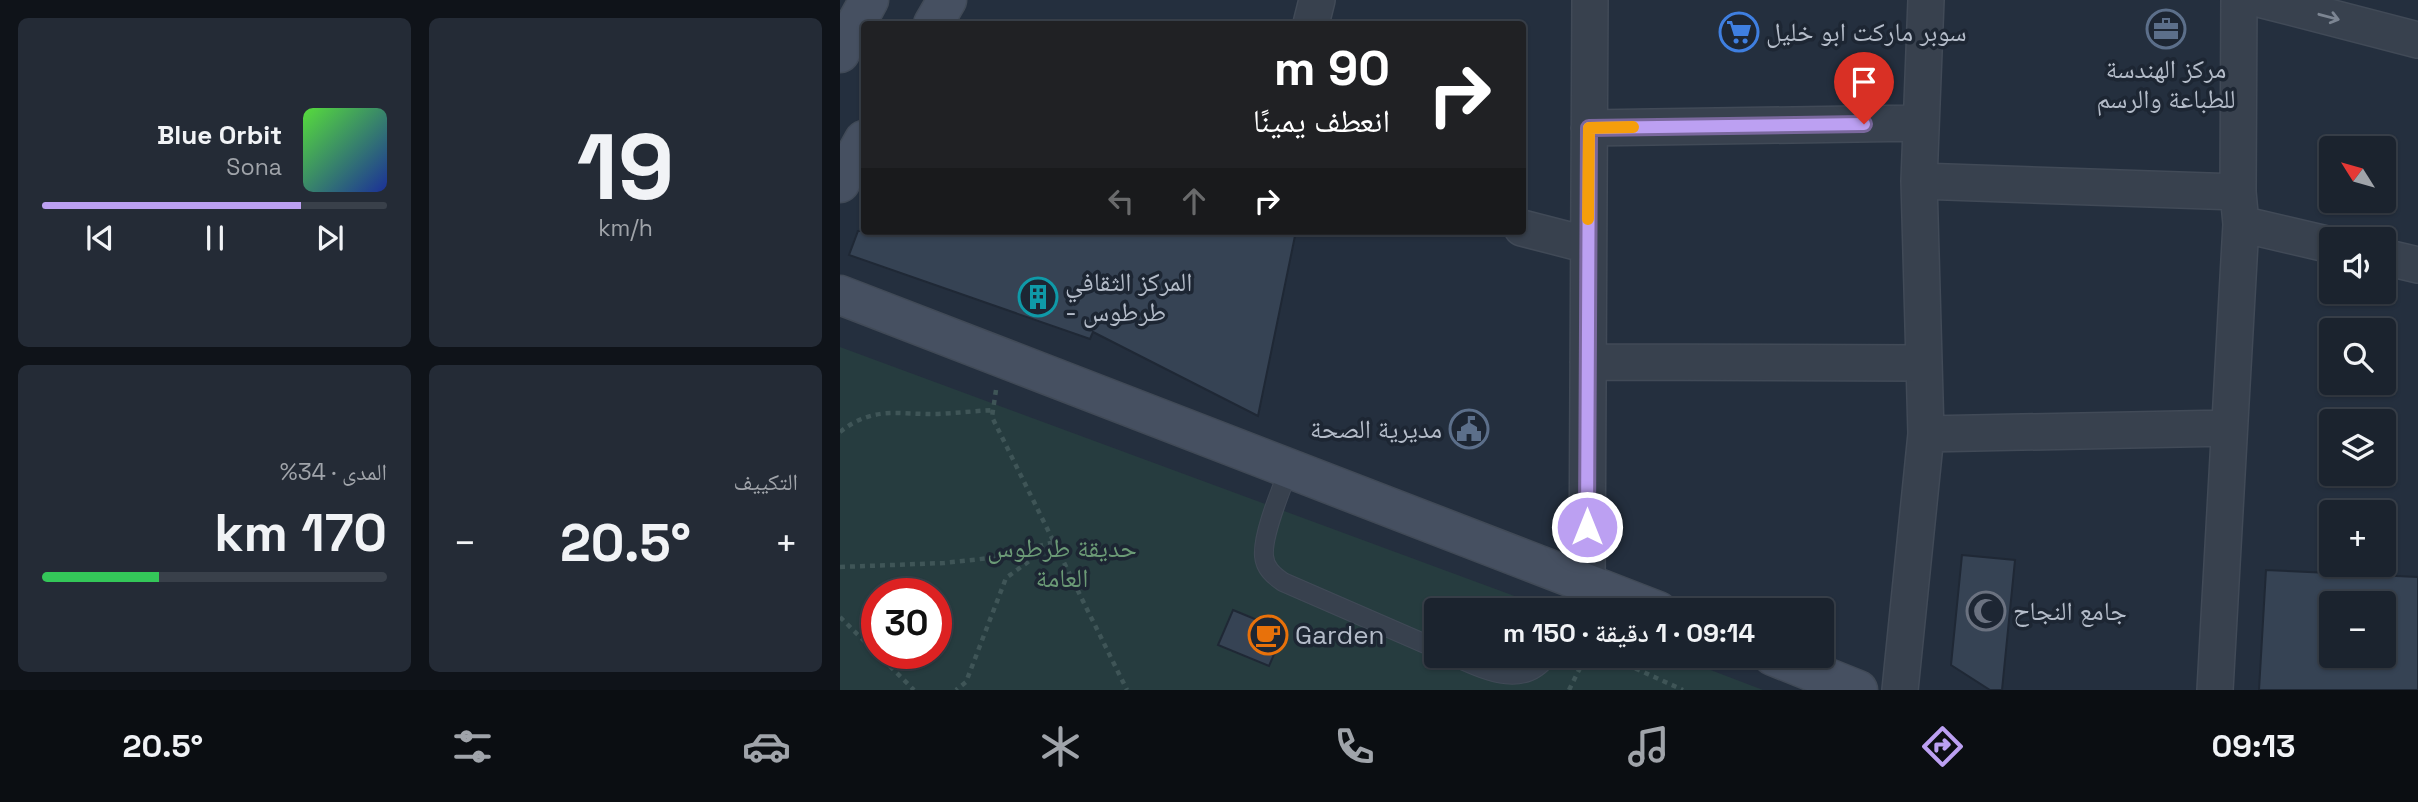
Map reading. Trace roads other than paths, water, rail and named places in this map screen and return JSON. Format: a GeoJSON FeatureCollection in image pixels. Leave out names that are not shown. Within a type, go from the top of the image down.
{"type":"FeatureCollection","features":[{"type":"Feature","properties":{"kind":"main road"},"geometry":{"type":"LineString","coordinates":[[840,53],[869,0]]}},
{"type":"Feature","properties":{"kind":"main road"},"geometry":{"type":"LineString","coordinates":[[935,21],[947,0]]}},
{"type":"Feature","properties":{"kind":"main road"},"geometry":{"type":"LineString","coordinates":[[840,183],[861,145]]}},
{"type":"Feature","properties":{"kind":"main road"},"geometry":{"type":"LineString","coordinates":[[840,295],[1289,469],[1582,597]]}},
{"type":"Feature","properties":{"kind":"main road"},"geometry":{"type":"LineString","coordinates":[[1803,668],[1858,690]]}},
{"type":"Feature","properties":{"kind":"street"},"geometry":{"type":"LineString","coordinates":[[1312,21],[1317,0]]}},
{"type":"Feature","properties":{"kind":"street"},"geometry":{"type":"LineString","coordinates":[[1582,597],[1588,362],[1590,0]]}},
{"type":"Feature","properties":{"kind":"street"},"geometry":{"type":"LineString","coordinates":[[1900,690],[1926,434],[1919,123],[1926,0]]}},
{"type":"Feature","properties":{"kind":"street"},"geometry":{"type":"LineString","coordinates":[[2216,690],[2239,208],[2239,0]]}},
{"type":"Feature","properties":{"kind":"street"},"geometry":{"type":"LineString","coordinates":[[2263,0],[2418,40]]}},
{"type":"Feature","properties":{"kind":"street"},"geometry":{"type":"LineString","coordinates":[[1589,128],[1919,123]]}},
{"type":"Feature","properties":{"kind":"street"},"geometry":{"type":"LineString","coordinates":[[1919,181],[2239,208],[2319,240]]}},
{"type":"Feature","properties":{"kind":"street"},"geometry":{"type":"LineString","coordinates":[[1526,229],[1588,245]]}},
{"type":"Feature","properties":{"kind":"street"},"geometry":{"type":"LineString","coordinates":[[2396,260],[2418,265]]}},
{"type":"Feature","properties":{"kind":"street"},"geometry":{"type":"LineString","coordinates":[[1588,362],[1923,363]]}},
{"type":"Feature","properties":{"kind":"street"},"geometry":{"type":"LineString","coordinates":[[1926,434],[2229,428]]}},
{"type":"Feature","properties":{"kind":"lane"},"geometry":{"type":"LineString","coordinates":[[1289,469],[1267,537],[1264,556],[1270,572],[1283,582],[1424,643]]}},
{"type":"Feature","properties":{"kind":"lane"},"geometry":{"type":"LineString","coordinates":[[1479,668],[1500,677],[1517,677],[1540,668]]}},
{"type":"Feature","properties":{"kind":"place","name":"مركز الهندسة للطباعة والرسم"},"geometry":{"type":"Point","coordinates":[2166,29]}},
{"type":"Feature","properties":{"kind":"place","name":"سوبر ماركت ابو خليل"},"geometry":{"type":"Point","coordinates":[1739,32]}},
{"type":"Feature","properties":{"kind":"place","name":"المركز الثقافي - طرطوس"},"geometry":{"type":"Point","coordinates":[1038,297]}},
{"type":"Feature","properties":{"kind":"place","name":"مديرية الصحة"},"geometry":{"type":"Point","coordinates":[1469,429]}},
{"type":"Feature","properties":{"kind":"place","name":"جامع النجاح"},"geometry":{"type":"Point","coordinates":[1986,611]}},
{"type":"Feature","properties":{"kind":"place","name":"Garden"},"geometry":{"type":"Point","coordinates":[1268,635]}},
{"type":"Feature","properties":{"kind":"park label","name":"حديقة طرطوس العامة"},"geometry":{"type":"Point","coordinates":[1062,563]}}]}
